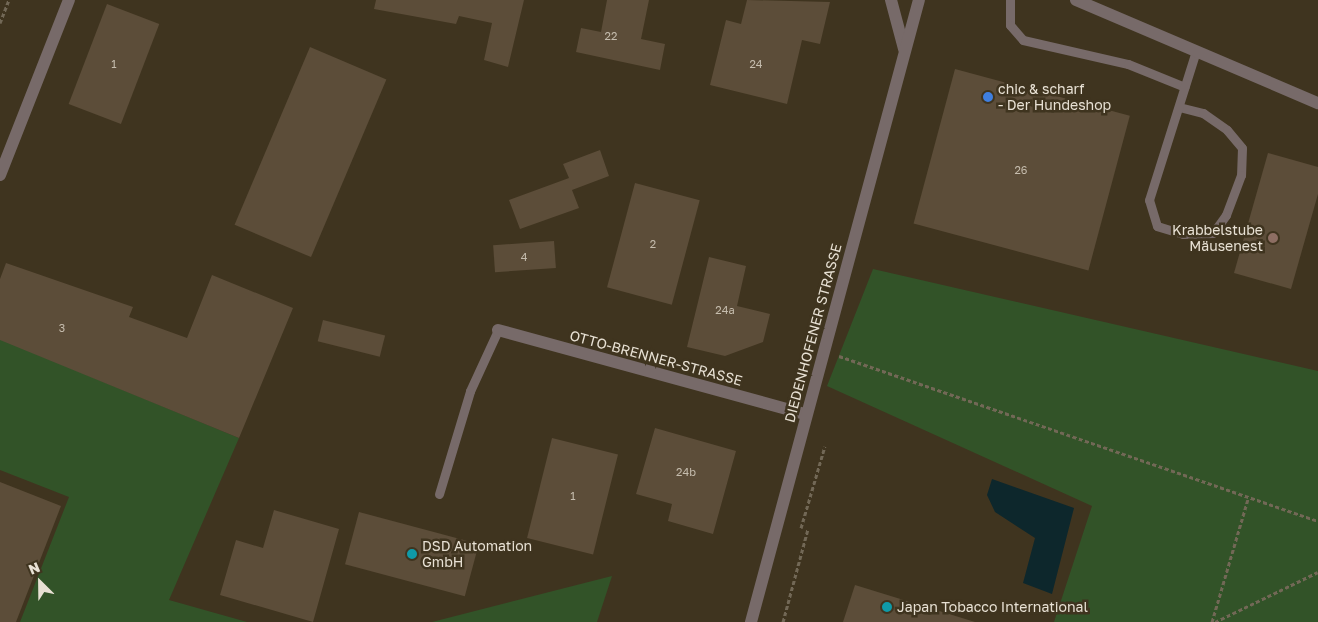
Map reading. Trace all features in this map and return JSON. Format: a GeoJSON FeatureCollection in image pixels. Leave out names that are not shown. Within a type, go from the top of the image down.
{"type":"FeatureCollection","features":[{"type":"Feature","properties":{"kind":"street"},"geometry":{"type":"LineString","coordinates":[[0,175],[69,0]]}},
{"type":"Feature","properties":{"kind":"street","name":"DIEDENHOFENER STRASSE"},"geometry":{"type":"LineString","coordinates":[[751,622],[919,0]]}},
{"type":"Feature","properties":{"kind":"street"},"geometry":{"type":"LineString","coordinates":[[1076,0],[1318,103]]}},
{"type":"Feature","properties":{"kind":"street","name":"DIEDENHOFENER STRASSE"},"geometry":{"type":"LineString","coordinates":[[893,2],[905,52]]}},
{"type":"Feature","properties":{"kind":"street","name":"OTTO-BRENNER-STRASSE"},"geometry":{"type":"LineString","coordinates":[[498,330],[806,414]]}},
{"type":"Feature","properties":{"kind":"lane"},"geometry":{"type":"LineString","coordinates":[[1010,0],[1010,26],[1023,40],[1128,64],[1184,88]]}},
{"type":"Feature","properties":{"kind":"lane"},"geometry":{"type":"LineString","coordinates":[[1179,107],[1203,114],[1227,130],[1242,148],[1242,175],[1226,216],[1212,233],[1183,234],[1157,226],[1149,200],[1196,51]]}},
{"type":"Feature","properties":{"kind":"lane"},"geometry":{"type":"LineString","coordinates":[[439,494],[470,391],[498,330]]}},
{"type":"Feature","properties":{"kind":"path"},"geometry":{"type":"LineString","coordinates":[[0,23],[9,0]]}},
{"type":"Feature","properties":{"kind":"path"},"geometry":{"type":"LineString","coordinates":[[825,350],[1248,499],[1318,521]]}},
{"type":"Feature","properties":{"kind":"path"},"geometry":{"type":"LineString","coordinates":[[801,528],[825,446]]}},
{"type":"Feature","properties":{"kind":"path"},"geometry":{"type":"LineString","coordinates":[[1214,622],[1248,499]]}},
{"type":"Feature","properties":{"kind":"path"},"geometry":{"type":"LineString","coordinates":[[782,622],[808,529]]}},
{"type":"Feature","properties":{"kind":"path"},"geometry":{"type":"LineString","coordinates":[[1214,622],[1318,572]]}},
{"type":"Feature","properties":{"kind":"green space"},"geometry":{"type":"Polygon","coordinates":[[[873,269],[1318,371],[1318,622],[1054,622],[1092,506],[827,386],[873,269]]]}},
{"type":"Feature","properties":{"kind":"green space"},"geometry":{"type":"Polygon","coordinates":[[[0,339],[239,438],[169,600],[247,622],[20,622],[69,497],[0,470],[0,339]]]}},
{"type":"Feature","properties":{"kind":"green space"},"geometry":{"type":"Polygon","coordinates":[[[612,576],[597,622],[432,622],[612,576]]]}},
{"type":"Feature","properties":{"kind":"water"},"geometry":{"type":"Polygon","coordinates":[[[992,479],[1074,508],[1052,594],[1023,583],[1035,538],[995,512],[987,495],[992,479]]]}},
{"type":"Feature","properties":{"kind":"building"},"geometry":{"type":"Polygon","coordinates":[[[376,0],[524,0],[508,67],[484,60],[492,23],[459,16],[456,24],[374,9],[376,0]]]}},
{"type":"Feature","properties":{"kind":"building"},"geometry":{"type":"Polygon","coordinates":[[[607,0],[649,0],[641,39],[665,44],[660,70],[576,52],[581,28],[601,32],[607,0]]]}},
{"type":"Feature","properties":{"kind":"building"},"geometry":{"type":"Polygon","coordinates":[[[747,0],[830,2],[820,44],[802,40],[787,104],[710,85],[726,20],[741,24],[747,0]]]}},
{"type":"Feature","properties":{"kind":"building"},"geometry":{"type":"Polygon","coordinates":[[[107,4],[159,24],[121,124],[69,104],[107,4]]]}},
{"type":"Feature","properties":{"kind":"building"},"geometry":{"type":"Polygon","coordinates":[[[310,47],[386,79],[311,257],[235,225],[310,47]]]}},
{"type":"Feature","properties":{"kind":"building"},"geometry":{"type":"Polygon","coordinates":[[[955,69],[1130,116],[1088,270],[914,224],[955,69]]]}},
{"type":"Feature","properties":{"kind":"building"},"geometry":{"type":"Polygon","coordinates":[[[600,150],[609,176],[572,190],[579,208],[520,229],[509,200],[569,178],[563,164],[600,150]]]}},
{"type":"Feature","properties":{"kind":"building"},"geometry":{"type":"Polygon","coordinates":[[[1268,153],[1318,167],[1318,194],[1291,289],[1234,273],[1268,153]]]}},
{"type":"Feature","properties":{"kind":"building"},"geometry":{"type":"Polygon","coordinates":[[[635,183],[700,200],[672,305],[607,287],[635,183]]]}},
{"type":"Feature","properties":{"kind":"building"},"geometry":{"type":"Polygon","coordinates":[[[554,241],[556,268],[495,272],[493,245],[554,241]]]}},
{"type":"Feature","properties":{"kind":"building"},"geometry":{"type":"Polygon","coordinates":[[[709,257],[746,266],[737,306],[770,314],[763,342],[725,356],[687,347],[709,257]]]}},
{"type":"Feature","properties":{"kind":"building"},"geometry":{"type":"Polygon","coordinates":[[[6,263],[133,307],[129,317],[187,338],[212,275],[293,308],[239,438],[0,340],[0,279],[6,263]]]}},
{"type":"Feature","properties":{"kind":"building"},"geometry":{"type":"Polygon","coordinates":[[[323,320],[385,335],[380,357],[318,341],[323,320]]]}},
{"type":"Feature","properties":{"kind":"building"},"geometry":{"type":"Polygon","coordinates":[[[655,428],[736,451],[713,534],[668,521],[672,504],[636,494],[655,428]]]}},
{"type":"Feature","properties":{"kind":"building"},"geometry":{"type":"Polygon","coordinates":[[[552,438],[618,454],[593,554],[527,538],[552,438]]]}},
{"type":"Feature","properties":{"kind":"building"},"geometry":{"type":"Polygon","coordinates":[[[0,482],[61,506],[16,622],[0,622],[0,482]]]}},
{"type":"Feature","properties":{"kind":"building"},"geometry":{"type":"Polygon","coordinates":[[[274,510],[339,529],[313,622],[220,595],[236,540],[263,548],[274,510]]]}},
{"type":"Feature","properties":{"kind":"building","name":"DSD Automation GmbH"},"geometry":{"type":"Polygon","coordinates":[[[359,512],[479,544],[465,596],[345,564],[359,512]]]}},
{"type":"Feature","properties":{"kind":"building","name":"Japan Tobacco International"},"geometry":{"type":"Polygon","coordinates":[[[855,585],[975,622],[843,622],[855,585]]]}},
{"type":"Feature","properties":{"kind":"place","name":"chic & scharf - Der Hundeshop"},"geometry":{"type":"Point","coordinates":[988,97]}},
{"type":"Feature","properties":{"kind":"place","name":"Krabbelstube Mäusenest"},"geometry":{"type":"Point","coordinates":[1273,238]}},
{"type":"Feature","properties":{"kind":"place","name":"DSD Automation GmbH"},"geometry":{"type":"Point","coordinates":[412,554]}},
{"type":"Feature","properties":{"kind":"place","name":"Japan Tobacco International"},"geometry":{"type":"Point","coordinates":[887,607]}}]}
